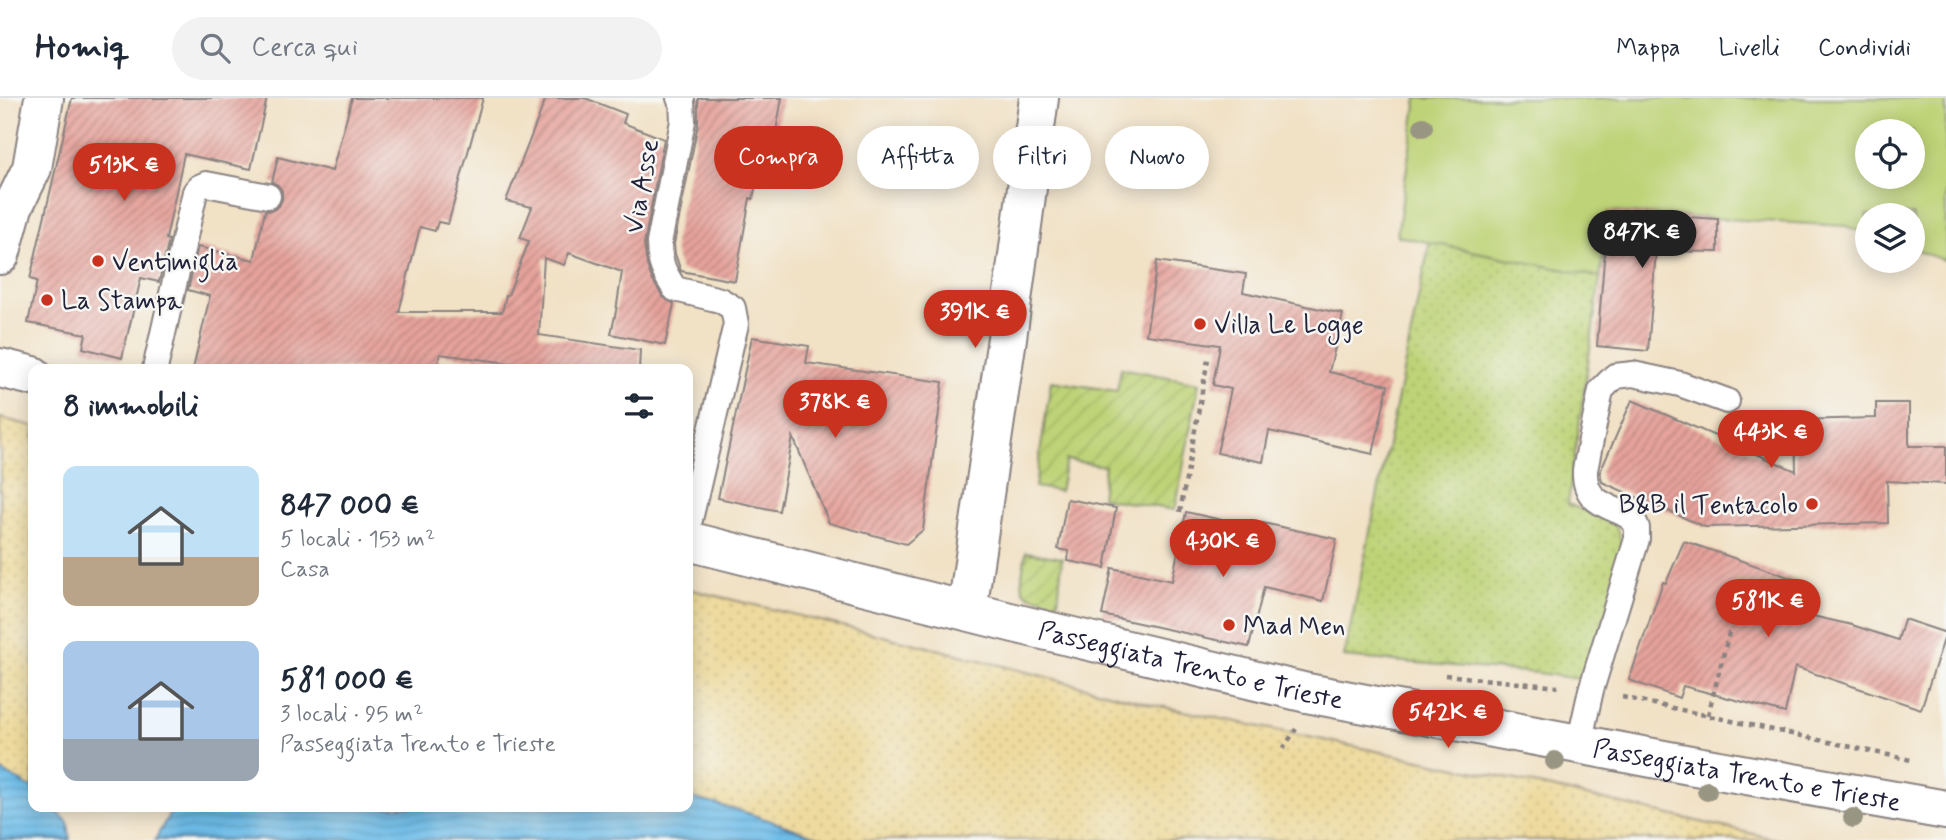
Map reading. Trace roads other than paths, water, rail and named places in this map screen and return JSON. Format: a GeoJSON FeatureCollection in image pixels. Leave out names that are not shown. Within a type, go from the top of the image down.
{"type":"FeatureCollection","features":[{"type":"Feature","properties":{"kind":"street"},"geometry":{"type":"LineString","coordinates":[[0,255],[13,207],[32,168],[44,98]]}},
{"type":"Feature","properties":{"kind":"street"},"geometry":{"type":"LineString","coordinates":[[967,611],[1039,98]]}},
{"type":"Feature","properties":{"kind":"street"},"geometry":{"type":"LineString","coordinates":[[0,368],[28,375]]}},
{"type":"Feature","properties":{"kind":"street","name":"Passeggiata Trento e Trieste"},"geometry":{"type":"LineString","coordinates":[[693,542],[1307,693],[1946,810]]}},
{"type":"Feature","properties":{"kind":"lane","name":"Via Asse"},"geometry":{"type":"LineString","coordinates":[[678,98],[681,100],[682,121],[659,243],[663,272],[675,289],[720,300],[733,308],[736,324],[693,507]]}},
{"type":"Feature","properties":{"kind":"lane"},"geometry":{"type":"LineString","coordinates":[[156,364],[195,192],[206,184],[268,197]]}},
{"type":"Feature","properties":{"kind":"lane"},"geometry":{"type":"LineString","coordinates":[[1579,744],[1591,690],[1637,539],[1637,528],[1632,519],[1594,498],[1587,491],[1584,480],[1601,390],[1615,376],[1633,374],[1680,384],[1727,401]]}},
{"type":"Feature","properties":{"kind":"water"},"geometry":{"type":"Polygon","coordinates":[[[0,770],[28,786],[28,812],[57,812],[68,822],[70,840],[0,840],[0,770]]]}},
{"type":"Feature","properties":{"kind":"water"},"geometry":{"type":"Polygon","coordinates":[[[693,798],[741,811],[827,840],[155,840],[170,813],[693,812],[693,798]]]}},
{"type":"Feature","properties":{"kind":"place","name":"Ventimiglia"},"geometry":{"type":"Point","coordinates":[98,261]}},
{"type":"Feature","properties":{"kind":"place","name":"La Stampa"},"geometry":{"type":"Point","coordinates":[47,300]}},
{"type":"Feature","properties":{"kind":"place","name":"Villa Le Logge"},"geometry":{"type":"Point","coordinates":[1200,324]}},
{"type":"Feature","properties":{"kind":"place","name":"B&B il Tentacolo"},"geometry":{"type":"Point","coordinates":[1812,504]}},
{"type":"Feature","properties":{"kind":"place","name":"Mad Men"},"geometry":{"type":"Point","coordinates":[1229,625]}}]}
